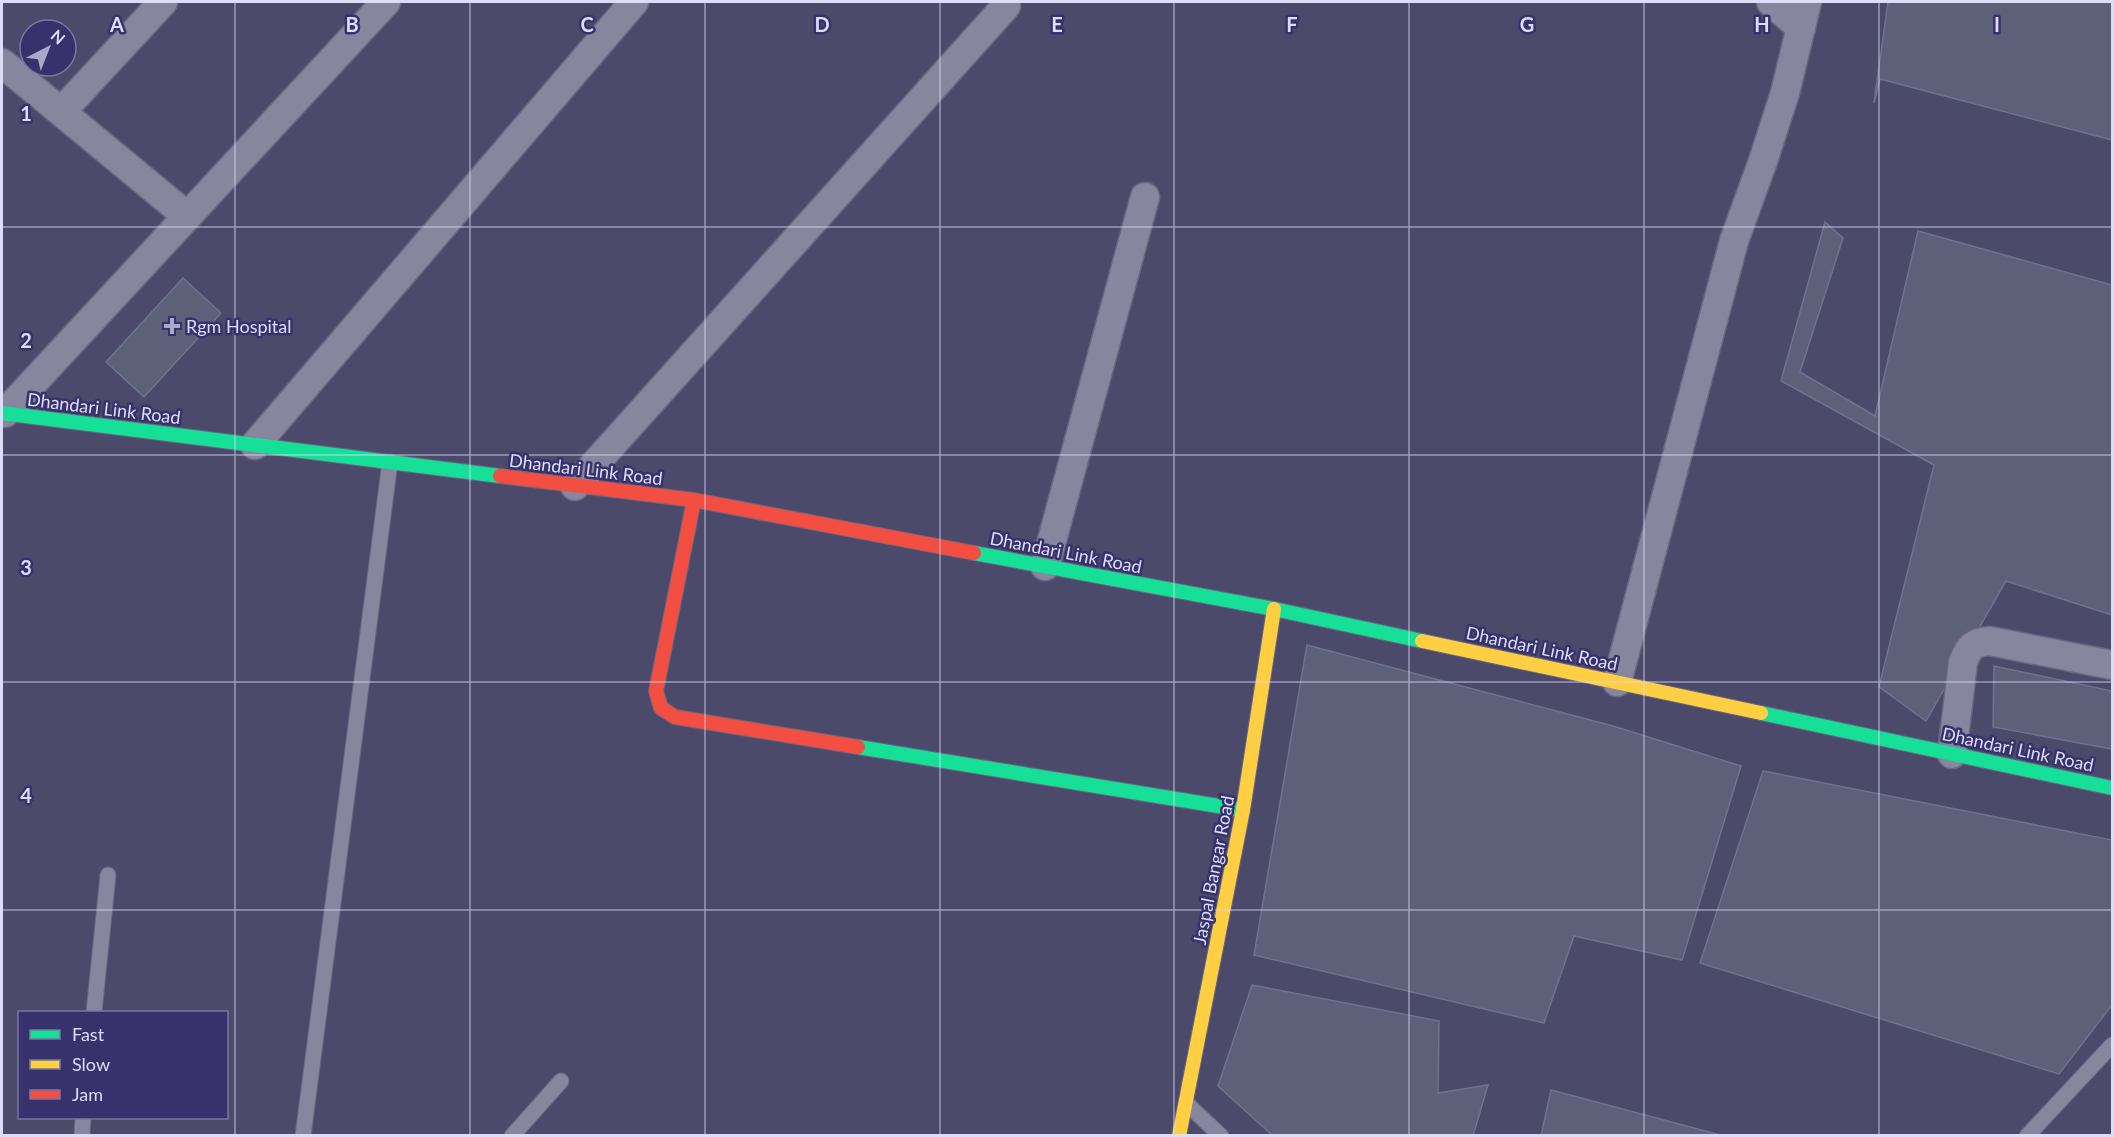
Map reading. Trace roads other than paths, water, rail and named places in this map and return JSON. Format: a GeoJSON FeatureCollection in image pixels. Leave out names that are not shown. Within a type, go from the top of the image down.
{"type":"FeatureCollection","features":[{"type":"Feature","properties":{"kind":"street"},"geometry":{"type":"LineString","coordinates":[[61,112],[163,2]]}},
{"type":"Feature","properties":{"kind":"street"},"geometry":{"type":"LineString","coordinates":[[3,413],[386,2]]}},
{"type":"Feature","properties":{"kind":"street"},"geometry":{"type":"LineString","coordinates":[[255,445],[634,2]]}},
{"type":"Feature","properties":{"kind":"street"},"geometry":{"type":"LineString","coordinates":[[1617,682],[1734,241],[1785,93],[1804,15],[1771,2]]}},
{"type":"Feature","properties":{"kind":"street"},"geometry":{"type":"LineString","coordinates":[[576,486],[1006,6]]}},
{"type":"Feature","properties":{"kind":"street"},"geometry":{"type":"LineString","coordinates":[[2,63],[187,216]]}},
{"type":"Feature","properties":{"kind":"street"},"geometry":{"type":"LineString","coordinates":[[1045,566],[1145,197]]}},
{"type":"Feature","properties":{"kind":"street","name":"Dhandari Link Road"},"geometry":{"type":"LineString","coordinates":[[3,413],[694,500],[1274,609],[2112,788]]}},
{"type":"Feature","properties":{"kind":"street"},"geometry":{"type":"LineString","coordinates":[[694,500],[656,691],[657,703],[663,711],[675,717],[1243,810]]}},
{"type":"Feature","properties":{"kind":"street","name":"Jaspal Bangar Road"},"geometry":{"type":"LineString","coordinates":[[1179,1136],[1243,810],[1274,609]]}},
{"type":"Feature","properties":{"kind":"street"},"geometry":{"type":"LineString","coordinates":[[1952,754],[1963,662],[1968,648],[1976,642],[1990,641],[2112,666]]}},
{"type":"Feature","properties":{"kind":"lane"},"geometry":{"type":"LineString","coordinates":[[303,1136],[390,462]]}},
{"type":"Feature","properties":{"kind":"lane"},"geometry":{"type":"LineString","coordinates":[[94,1011],[108,875]]}},
{"type":"Feature","properties":{"kind":"lane"},"geometry":{"type":"LineString","coordinates":[[2027,1136],[2112,1045]]}},
{"type":"Feature","properties":{"kind":"lane"},"geometry":{"type":"LineString","coordinates":[[512,1136],[561,1081]]}},
{"type":"Feature","properties":{"kind":"lane"},"geometry":{"type":"LineString","coordinates":[[1186,1102],[1221,1136]]}},
{"type":"Feature","properties":{"kind":"lane"},"geometry":{"type":"LineString","coordinates":[[82,1136],[83,1119]]}},
{"type":"Feature","properties":{"kind":"place","name":"Rgm Hospital"},"geometry":{"type":"Point","coordinates":[172,326]}}]}
